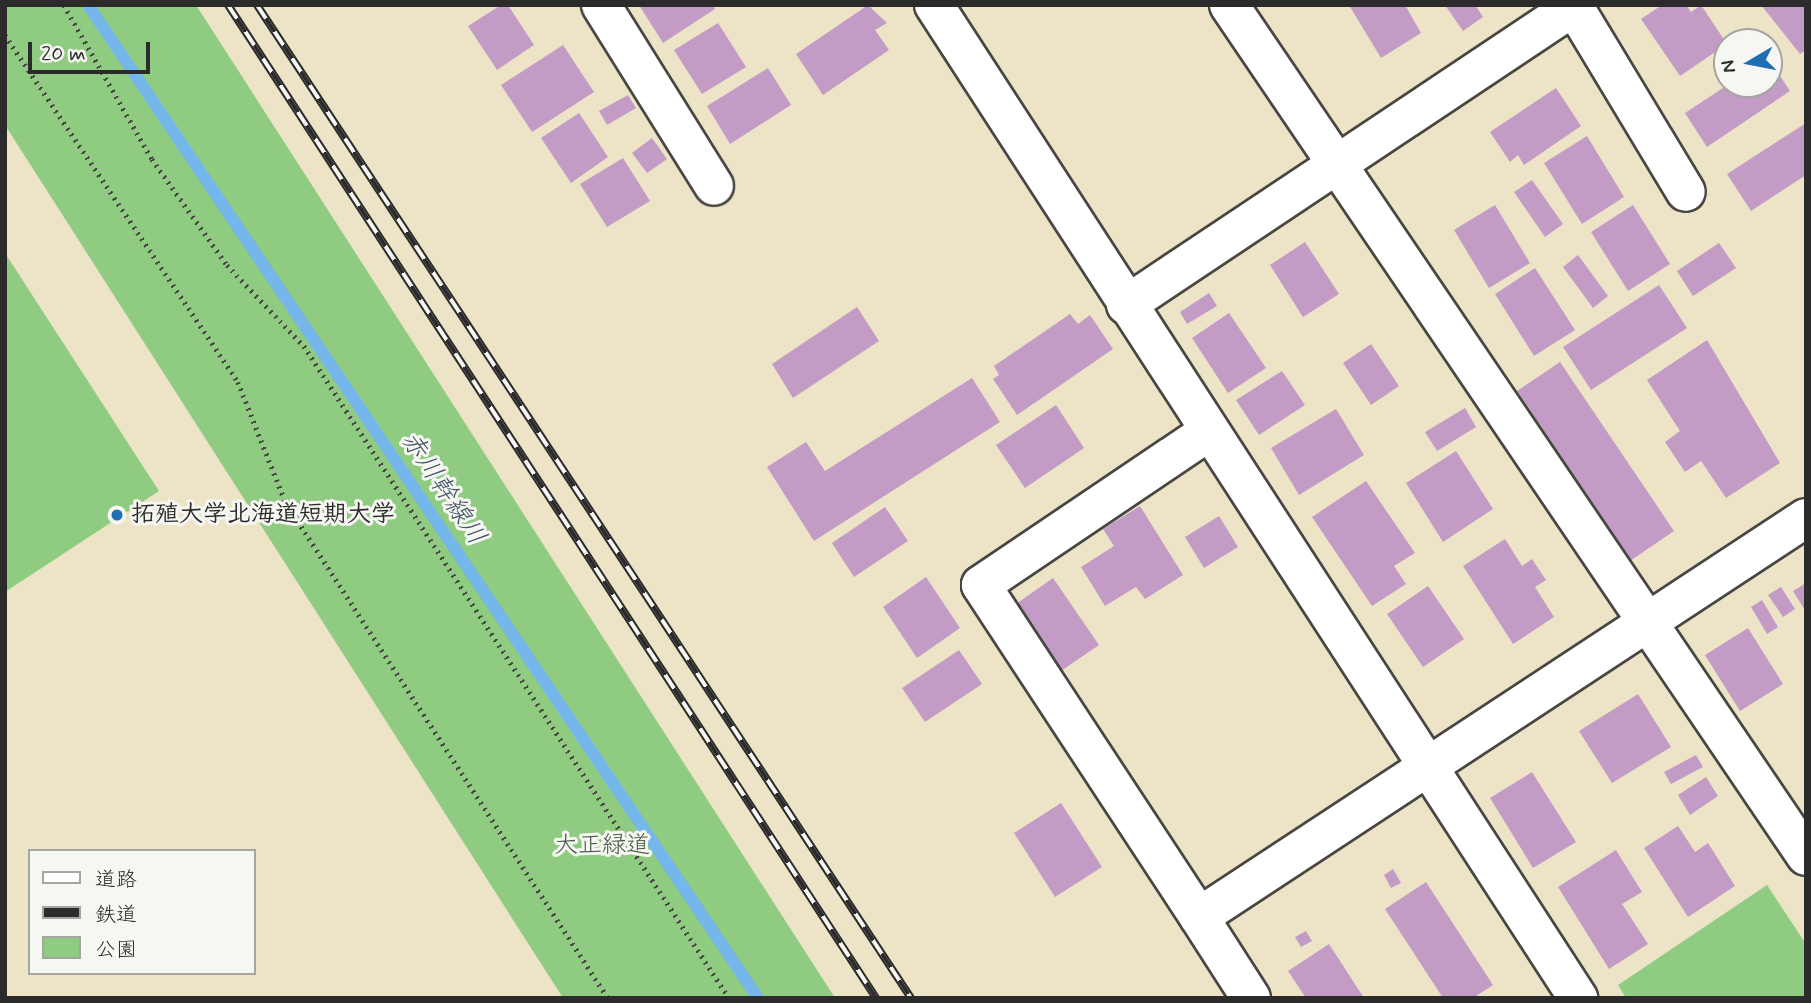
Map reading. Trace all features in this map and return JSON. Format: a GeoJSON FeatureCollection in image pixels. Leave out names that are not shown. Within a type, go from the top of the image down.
{"type":"FeatureCollection","features":[{"type":"Feature","properties":{"kind":"street"},"geometry":{"type":"LineString","coordinates":[[601,5],[714,186]]}},
{"type":"Feature","properties":{"kind":"street"},"geometry":{"type":"LineString","coordinates":[[934,5],[1126,305],[1428,764],[1578,998]]}},
{"type":"Feature","properties":{"kind":"street"},"geometry":{"type":"LineString","coordinates":[[1229,5],[1334,165],[1648,620],[1806,856]]}},
{"type":"Feature","properties":{"kind":"street"},"geometry":{"type":"LineString","coordinates":[[1126,305],[1575,6],[1686,192]]}},
{"type":"Feature","properties":{"kind":"street"},"geometry":{"type":"LineString","coordinates":[[1209,432],[981,585],[1251,998]]}},
{"type":"Feature","properties":{"kind":"street"},"geometry":{"type":"LineString","coordinates":[[1199,917],[1806,518]]}},
{"type":"Feature","properties":{"kind":"path"},"geometry":{"type":"LineString","coordinates":[[64,5],[152,159],[227,265],[304,346],[729,998]]}},
{"type":"Feature","properties":{"kind":"path"},"geometry":{"type":"LineString","coordinates":[[5,35],[238,382],[286,503],[608,998]]}},
{"type":"Feature","properties":{"kind":"green space","name":"大正緑道"},"geometry":{"type":"Polygon","coordinates":[[[5,5],[196,5],[835,998],[563,998],[5,125],[5,5]]]}},
{"type":"Feature","properties":{"kind":"green space"},"geometry":{"type":"Polygon","coordinates":[[[5,253],[159,491],[5,592],[5,253]]]}},
{"type":"Feature","properties":{"kind":"green space"},"geometry":{"type":"Polygon","coordinates":[[[1767,885],[1806,944],[1806,998],[1626,998],[1618,985],[1767,885]]]}},
{"type":"Feature","properties":{"kind":"building"},"geometry":{"type":"Polygon","coordinates":[[[501,5],[508,5],[534,45],[497,70],[468,26],[501,5]]]}},
{"type":"Feature","properties":{"kind":"building"},"geometry":{"type":"Polygon","coordinates":[[[639,5],[712,5],[715,9],[663,43],[639,5]]]}},
{"type":"Feature","properties":{"kind":"building"},"geometry":{"type":"Polygon","coordinates":[[[868,5],[887,23],[875,30],[889,50],[823,95],[796,54],[868,5]]]}},
{"type":"Feature","properties":{"kind":"building"},"geometry":{"type":"Polygon","coordinates":[[[1349,5],[1405,5],[1421,33],[1381,58],[1349,5]]]}},
{"type":"Feature","properties":{"kind":"building"},"geometry":{"type":"Polygon","coordinates":[[[1445,5],[1475,5],[1483,17],[1463,31],[1445,5]]]}},
{"type":"Feature","properties":{"kind":"building"},"geometry":{"type":"Polygon","coordinates":[[[1662,5],[1686,5],[1691,12],[1701,5],[1716,28],[1713,28],[1713,54],[1680,76],[1641,19],[1662,5]]]}},
{"type":"Feature","properties":{"kind":"building"},"geometry":{"type":"Polygon","coordinates":[[[1761,5],[1806,5],[1806,50],[1800,54],[1783,33],[1783,28],[1779,28],[1761,5]]]}},
{"type":"Feature","properties":{"kind":"building"},"geometry":{"type":"Polygon","coordinates":[[[718,23],[746,67],[702,94],[674,50],[718,23]]]}},
{"type":"Feature","properties":{"kind":"building"},"geometry":{"type":"Polygon","coordinates":[[[563,45],[594,92],[532,132],[501,85],[563,45]]]}},
{"type":"Feature","properties":{"kind":"building"},"geometry":{"type":"Polygon","coordinates":[[[768,68],[791,105],[730,144],[707,106],[768,68]]]}},
{"type":"Feature","properties":{"kind":"building"},"geometry":{"type":"Polygon","coordinates":[[[1783,80],[1790,91],[1783,96],[1783,80]]]}},
{"type":"Feature","properties":{"kind":"building"},"geometry":{"type":"Polygon","coordinates":[[[1556,88],[1581,126],[1524,165],[1518,155],[1510,162],[1490,132],[1556,88]]]}},
{"type":"Feature","properties":{"kind":"building"},"geometry":{"type":"Polygon","coordinates":[[[628,95],[636,108],[607,125],[599,111],[628,95]]]}},
{"type":"Feature","properties":{"kind":"building"},"geometry":{"type":"Polygon","coordinates":[[[1713,95],[1713,98],[1780,98],[1707,147],[1685,113],[1713,95]]]}},
{"type":"Feature","properties":{"kind":"building"},"geometry":{"type":"Polygon","coordinates":[[[579,113],[608,157],[571,183],[541,138],[579,113]]]}},
{"type":"Feature","properties":{"kind":"building"},"geometry":{"type":"Polygon","coordinates":[[[1806,123],[1806,175],[1751,211],[1727,174],[1806,123]]]}},
{"type":"Feature","properties":{"kind":"building"},"geometry":{"type":"Polygon","coordinates":[[[1587,136],[1624,197],[1582,224],[1544,163],[1587,136]]]}},
{"type":"Feature","properties":{"kind":"building"},"geometry":{"type":"Polygon","coordinates":[[[652,138],[667,159],[647,173],[632,153],[652,138]]]}},
{"type":"Feature","properties":{"kind":"building"},"geometry":{"type":"Polygon","coordinates":[[[623,158],[650,201],[607,227],[580,184],[623,158]]]}},
{"type":"Feature","properties":{"kind":"building"},"geometry":{"type":"Polygon","coordinates":[[[1532,180],[1563,224],[1545,237],[1514,192],[1532,180]]]}},
{"type":"Feature","properties":{"kind":"building"},"geometry":{"type":"Polygon","coordinates":[[[1495,205],[1530,263],[1489,288],[1454,230],[1495,205]]]}},
{"type":"Feature","properties":{"kind":"building"},"geometry":{"type":"Polygon","coordinates":[[[1633,205],[1670,264],[1628,291],[1591,232],[1633,205]]]}},
{"type":"Feature","properties":{"kind":"building"},"geometry":{"type":"Polygon","coordinates":[[[1305,242],[1339,294],[1303,317],[1270,265],[1305,242]]]}},
{"type":"Feature","properties":{"kind":"building"},"geometry":{"type":"Polygon","coordinates":[[[1719,243],[1736,268],[1693,296],[1677,271],[1719,243]]]}},
{"type":"Feature","properties":{"kind":"building"},"geometry":{"type":"Polygon","coordinates":[[[1578,255],[1608,296],[1593,308],[1563,267],[1578,255]]]}},
{"type":"Feature","properties":{"kind":"building"},"geometry":{"type":"Polygon","coordinates":[[[1535,268],[1575,330],[1534,356],[1495,294],[1535,268]]]}},
{"type":"Feature","properties":{"kind":"building"},"geometry":{"type":"Polygon","coordinates":[[[1659,285],[1687,328],[1591,390],[1563,347],[1659,285]]]}},
{"type":"Feature","properties":{"kind":"building"},"geometry":{"type":"Polygon","coordinates":[[[1209,293],[1217,306],[1187,324],[1180,312],[1209,293]]]}},
{"type":"Feature","properties":{"kind":"building"},"geometry":{"type":"Polygon","coordinates":[[[857,307],[879,341],[793,398],[772,364],[857,307]]]}},
{"type":"Feature","properties":{"kind":"building"},"geometry":{"type":"Polygon","coordinates":[[[1229,313],[1266,368],[1228,393],[1192,338],[1229,313]]]}},
{"type":"Feature","properties":{"kind":"building"},"geometry":{"type":"Polygon","coordinates":[[[1070,314],[1078,324],[1090,315],[1113,349],[1017,415],[993,379],[999,375],[994,366],[1070,314]]]}},
{"type":"Feature","properties":{"kind":"building"},"geometry":{"type":"Polygon","coordinates":[[[1707,340],[1780,463],[1726,498],[1701,461],[1685,472],[1665,442],[1680,431],[1647,380],[1707,340]]]}},
{"type":"Feature","properties":{"kind":"building"},"geometry":{"type":"Polygon","coordinates":[[[1371,344],[1399,386],[1371,405],[1343,363],[1371,344]]]}},
{"type":"Feature","properties":{"kind":"building"},"geometry":{"type":"Polygon","coordinates":[[[1560,362],[1674,531],[1630,561],[1517,391],[1560,362]]]}},
{"type":"Feature","properties":{"kind":"building"},"geometry":{"type":"Polygon","coordinates":[[[1282,371],[1305,405],[1259,435],[1236,400],[1282,371]]]}},
{"type":"Feature","properties":{"kind":"building"},"geometry":{"type":"Polygon","coordinates":[[[972,378],[1000,422],[814,541],[767,467],[806,442],[825,471],[972,378]]]}},
{"type":"Feature","properties":{"kind":"building"},"geometry":{"type":"Polygon","coordinates":[[[1056,405],[1084,448],[1025,488],[996,445],[1056,405]]]}},
{"type":"Feature","properties":{"kind":"building"},"geometry":{"type":"Polygon","coordinates":[[[1465,408],[1476,427],[1437,451],[1425,432],[1465,408]]]}},
{"type":"Feature","properties":{"kind":"building"},"geometry":{"type":"Polygon","coordinates":[[[1336,409],[1364,455],[1299,495],[1271,448],[1336,409]]]}},
{"type":"Feature","properties":{"kind":"building"},"geometry":{"type":"Polygon","coordinates":[[[1456,451],[1493,509],[1443,542],[1406,483],[1456,451]]]}},
{"type":"Feature","properties":{"kind":"building"},"geometry":{"type":"Polygon","coordinates":[[[1366,481],[1415,553],[1394,566],[1406,584],[1372,606],[1312,517],[1366,481]]]}},
{"type":"Feature","properties":{"kind":"building"},"geometry":{"type":"Polygon","coordinates":[[[1140,506],[1183,575],[1145,599],[1136,587],[1105,606],[1081,567],[1114,546],[1103,529],[1140,506]]]}},
{"type":"Feature","properties":{"kind":"building"},"geometry":{"type":"Polygon","coordinates":[[[885,507],[908,541],[854,577],[832,543],[885,507]]]}},
{"type":"Feature","properties":{"kind":"building"},"geometry":{"type":"Polygon","coordinates":[[[1219,516],[1238,547],[1204,568],[1185,537],[1219,516]]]}},
{"type":"Feature","properties":{"kind":"building"},"geometry":{"type":"Polygon","coordinates":[[[1505,539],[1522,566],[1532,559],[1546,580],[1535,587],[1554,617],[1513,644],[1463,566],[1505,539]]]}},
{"type":"Feature","properties":{"kind":"building"},"geometry":{"type":"Polygon","coordinates":[[[926,577],[960,628],[917,658],[883,607],[926,577]]]}},
{"type":"Feature","properties":{"kind":"building"},"geometry":{"type":"Polygon","coordinates":[[[1053,578],[1099,645],[1058,673],[1013,606],[1053,578]]]}},
{"type":"Feature","properties":{"kind":"building"},"geometry":{"type":"Polygon","coordinates":[[[1806,583],[1806,612],[1793,591],[1806,583]]]}},
{"type":"Feature","properties":{"kind":"building"},"geometry":{"type":"Polygon","coordinates":[[[1428,586],[1464,639],[1423,667],[1387,614],[1428,586]]]}},
{"type":"Feature","properties":{"kind":"building"},"geometry":{"type":"Polygon","coordinates":[[[1781,587],[1795,609],[1783,617],[1768,595],[1781,587]]]}},
{"type":"Feature","properties":{"kind":"building"},"geometry":{"type":"Polygon","coordinates":[[[1762,600],[1778,627],[1767,634],[1751,607],[1762,600]]]}},
{"type":"Feature","properties":{"kind":"building"},"geometry":{"type":"Polygon","coordinates":[[[1748,628],[1783,684],[1740,711],[1705,655],[1748,628]]]}},
{"type":"Feature","properties":{"kind":"building"},"geometry":{"type":"Polygon","coordinates":[[[959,650],[982,684],[925,722],[902,688],[959,650]]]}},
{"type":"Feature","properties":{"kind":"building"},"geometry":{"type":"Polygon","coordinates":[[[1638,694],[1671,747],[1612,783],[1579,731],[1638,694]]]}},
{"type":"Feature","properties":{"kind":"building"},"geometry":{"type":"Polygon","coordinates":[[[1696,755],[1703,767],[1671,784],[1664,772],[1696,755]]]}},
{"type":"Feature","properties":{"kind":"building"},"geometry":{"type":"Polygon","coordinates":[[[1532,772],[1576,842],[1533,868],[1490,798],[1532,772]]]}},
{"type":"Feature","properties":{"kind":"building"},"geometry":{"type":"Polygon","coordinates":[[[1706,777],[1718,796],[1690,815],[1678,795],[1706,777]]]}},
{"type":"Feature","properties":{"kind":"building"},"geometry":{"type":"Polygon","coordinates":[[[1061,803],[1102,867],[1055,897],[1014,833],[1061,803]]]}},
{"type":"Feature","properties":{"kind":"building"},"geometry":{"type":"Polygon","coordinates":[[[1678,826],[1695,852],[1708,843],[1735,886],[1688,917],[1644,848],[1678,826]]]}},
{"type":"Feature","properties":{"kind":"building"},"geometry":{"type":"Polygon","coordinates":[[[1616,850],[1642,892],[1622,904],[1648,944],[1609,969],[1558,887],[1616,850]]]}},
{"type":"Feature","properties":{"kind":"building"},"geometry":{"type":"Polygon","coordinates":[[[1393,869],[1401,883],[1391,888],[1384,875],[1393,869]]]}},
{"type":"Feature","properties":{"kind":"building"},"geometry":{"type":"Polygon","coordinates":[[[1426,882],[1493,985],[1473,998],[1443,998],[1385,909],[1426,882]]]}},
{"type":"Feature","properties":{"kind":"building"},"geometry":{"type":"Polygon","coordinates":[[[1306,931],[1312,941],[1301,947],[1295,937],[1306,931]]]}},
{"type":"Feature","properties":{"kind":"building"},"geometry":{"type":"Polygon","coordinates":[[[1329,944],[1364,998],[1306,998],[1288,971],[1329,944]]]}},
{"type":"Feature","properties":{"kind":"waterway","name":"赤川幹線川"},"geometry":{"type":"LineString","coordinates":[[88,5],[758,998]]}},
{"type":"Feature","properties":{"kind":"railway"},"geometry":{"type":"LineString","coordinates":[[228,5],[876,998]]}},
{"type":"Feature","properties":{"kind":"railway"},"geometry":{"type":"LineString","coordinates":[[257,5],[911,998]]}},
{"type":"Feature","properties":{"kind":"place","name":"拓殖大学北海道短期大学"},"geometry":{"type":"Point","coordinates":[117,515]}}]}
